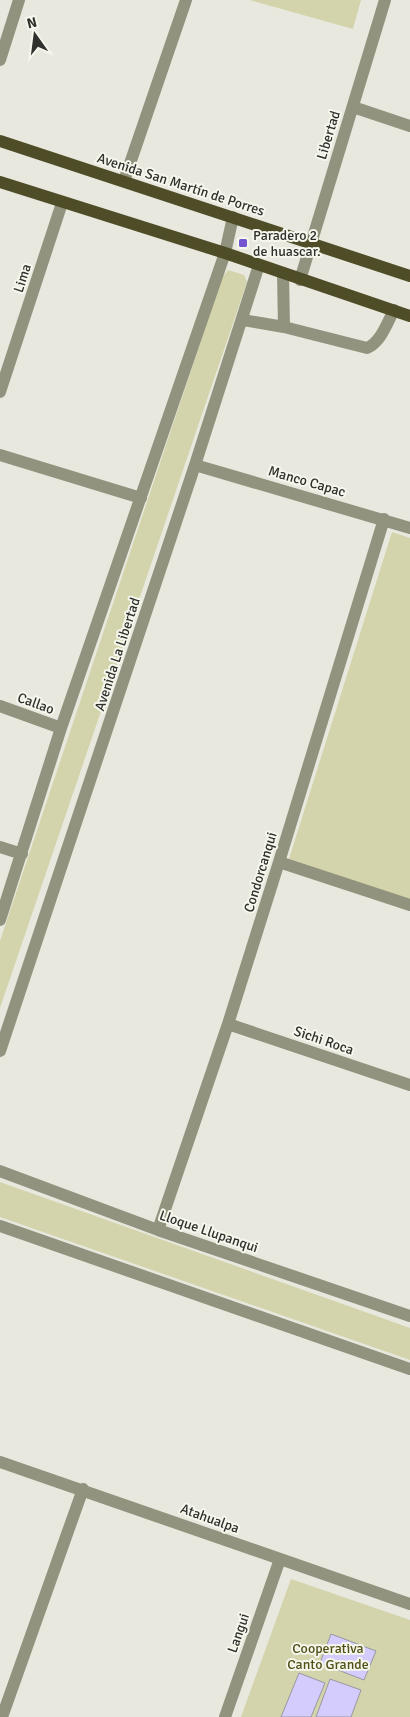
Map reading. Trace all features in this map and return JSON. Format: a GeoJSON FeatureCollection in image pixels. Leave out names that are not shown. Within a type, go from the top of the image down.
{"type":"FeatureCollection","features":[{"type":"Feature","properties":{"kind":"main road","name":"Avenida San Martín de Porres"},"geometry":{"type":"LineString","coordinates":[[0,141],[410,276]]}},
{"type":"Feature","properties":{"kind":"main road"},"geometry":{"type":"LineString","coordinates":[[0,182],[224,253],[410,316]]}},
{"type":"Feature","properties":{"kind":"street"},"geometry":{"type":"LineString","coordinates":[[0,60],[19,0]]}},
{"type":"Feature","properties":{"kind":"street"},"geometry":{"type":"LineString","coordinates":[[124,181],[186,0]]}},
{"type":"Feature","properties":{"kind":"street","name":"Libertad"},"geometry":{"type":"LineString","coordinates":[[300,280],[385,0]]}},
{"type":"Feature","properties":{"kind":"street"},"geometry":{"type":"LineString","coordinates":[[353,107],[410,126]]}},
{"type":"Feature","properties":{"kind":"street","name":"Lima"},"geometry":{"type":"LineString","coordinates":[[0,392],[62,202]]}},
{"type":"Feature","properties":{"kind":"street","name":"Avenida La Libertad"},"geometry":{"type":"LineString","coordinates":[[0,920],[61,728],[224,253],[233,217]]}},
{"type":"Feature","properties":{"kind":"street","name":"Avenida La Libertad"},"geometry":{"type":"LineString","coordinates":[[0,1051],[243,320],[259,265]]}},
{"type":"Feature","properties":{"kind":"street"},"geometry":{"type":"LineString","coordinates":[[283,273],[284,327]]}},
{"type":"Feature","properties":{"kind":"street"},"geometry":{"type":"LineString","coordinates":[[243,320],[284,327],[367,348],[372,346],[378,339],[394,310]]}},
{"type":"Feature","properties":{"kind":"street"},"geometry":{"type":"LineString","coordinates":[[0,455],[141,498]]}},
{"type":"Feature","properties":{"kind":"street","name":"Manco Capac"},"geometry":{"type":"LineString","coordinates":[[195,465],[410,528]]}},
{"type":"Feature","properties":{"kind":"street","name":"Condorcanqui"},"geometry":{"type":"LineString","coordinates":[[158,1230],[228,1024],[384,519]]}},
{"type":"Feature","properties":{"kind":"street","name":"Callao"},"geometry":{"type":"LineString","coordinates":[[0,706],[61,728]]}},
{"type":"Feature","properties":{"kind":"street"},"geometry":{"type":"LineString","coordinates":[[0,847],[22,854]]}},
{"type":"Feature","properties":{"kind":"street"},"geometry":{"type":"LineString","coordinates":[[279,862],[410,905]]}},
{"type":"Feature","properties":{"kind":"street","name":"Sichi Roca"},"geometry":{"type":"LineString","coordinates":[[228,1024],[410,1085]]}},
{"type":"Feature","properties":{"kind":"street","name":"Lloque Llupanqui"},"geometry":{"type":"LineString","coordinates":[[0,1171],[158,1230],[410,1316]]}},
{"type":"Feature","properties":{"kind":"street"},"geometry":{"type":"LineString","coordinates":[[0,1226],[410,1368]]}},
{"type":"Feature","properties":{"kind":"street","name":"Atahualpa"},"geometry":{"type":"LineString","coordinates":[[0,1462],[83,1489],[410,1604]]}},
{"type":"Feature","properties":{"kind":"street"},"geometry":{"type":"LineString","coordinates":[[2,1717],[83,1489]]}},
{"type":"Feature","properties":{"kind":"street","name":"Langui"},"geometry":{"type":"LineString","coordinates":[[224,1717],[280,1559]]}},
{"type":"Feature","properties":{"kind":"green space"},"geometry":{"type":"Polygon","coordinates":[[[250,0],[361,0],[353,29],[250,0]]]}},
{"type":"Feature","properties":{"kind":"green space"},"geometry":{"type":"Polygon","coordinates":[[[228,270],[244,275],[247,282],[0,1008],[0,941],[222,278],[228,270]]]}},
{"type":"Feature","properties":{"kind":"green space"},"geometry":{"type":"Polygon","coordinates":[[[392,532],[410,538],[410,900],[289,859],[392,532]]]}},
{"type":"Feature","properties":{"kind":"green space"},"geometry":{"type":"Polygon","coordinates":[[[0,1182],[410,1328],[410,1360],[0,1217],[0,1182]]]}},
{"type":"Feature","properties":{"kind":"green space","name":"Cooperativa Canto Grande"},"geometry":{"type":"Polygon","coordinates":[[[291,1579],[410,1620],[410,1717],[241,1717],[291,1579]]]}},
{"type":"Feature","properties":{"kind":"building"},"geometry":{"type":"Polygon","coordinates":[[[331,1634],[376,1651],[364,1680],[320,1663],[331,1634]]]}},
{"type":"Feature","properties":{"kind":"building"},"geometry":{"type":"Polygon","coordinates":[[[299,1673],[325,1683],[311,1717],[281,1717],[299,1673]]]}},
{"type":"Feature","properties":{"kind":"building"},"geometry":{"type":"Polygon","coordinates":[[[330,1679],[361,1690],[351,1717],[316,1717],[330,1679]]]}},
{"type":"Feature","properties":{"kind":"place","name":"Paradero 2 de huascar."},"geometry":{"type":"Point","coordinates":[243,243]}}]}
